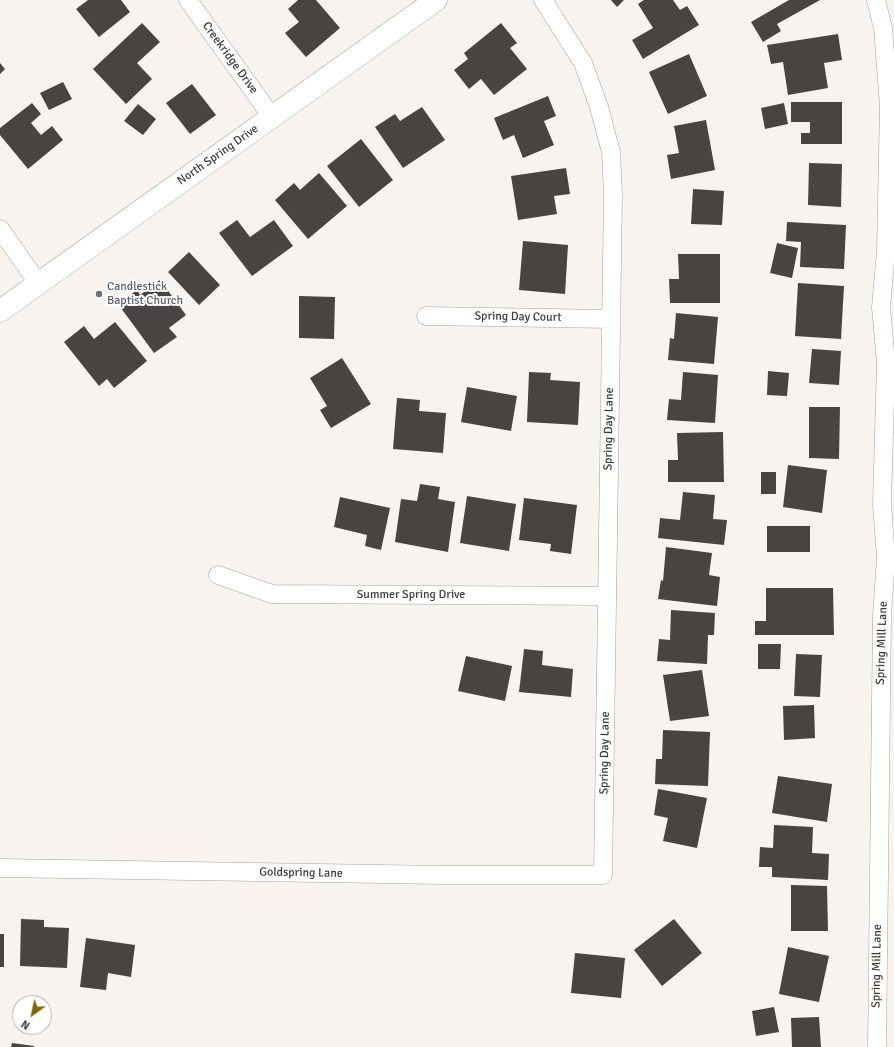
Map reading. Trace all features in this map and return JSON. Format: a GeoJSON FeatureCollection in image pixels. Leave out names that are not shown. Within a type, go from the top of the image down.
{"type":"FeatureCollection","features":[{"type":"Feature","properties":{"kind":"street","name":"Creekridge Drive"},"geometry":{"type":"LineString","coordinates":[[188,0],[272,117]]}},
{"type":"Feature","properties":{"kind":"street","name":"North Spring Drive"},"geometry":{"type":"LineString","coordinates":[[0,310],[436,0]]}},
{"type":"Feature","properties":{"kind":"street","name":"Spring Day Lane"},"geometry":{"type":"LineString","coordinates":[[543,0],[583,63],[600,107],[610,152],[613,195],[603,875]]}},
{"type":"Feature","properties":{"kind":"street","name":"Spring Mill Lane"},"geometry":{"type":"LineString","coordinates":[[876,0],[883,28],[889,106],[886,251],[882,307],[886,363],[882,504],[888,616],[886,885],[877,1047]]}},
{"type":"Feature","properties":{"kind":"street"},"geometry":{"type":"LineString","coordinates":[[0,229],[38,283]]}},
{"type":"Feature","properties":{"kind":"street","name":"Spring Day Court"},"geometry":{"type":"LineString","coordinates":[[426,316],[611,319]]}},
{"type":"Feature","properties":{"kind":"street","name":"Summer Spring Drive"},"geometry":{"type":"LineString","coordinates":[[218,575],[272,594],[607,596]]}},
{"type":"Feature","properties":{"kind":"street","name":"Goldspring Lane"},"geometry":{"type":"LineString","coordinates":[[0,868],[444,875],[603,875]]}},
{"type":"Feature","properties":{"kind":"building"},"geometry":{"type":"Polygon","coordinates":[[[88,0],[121,0],[130,12],[99,37],[76,9],[88,0]]]}},
{"type":"Feature","properties":{"kind":"building"},"geometry":{"type":"Polygon","coordinates":[[[298,0],[316,0],[340,28],[306,57],[285,33],[299,22],[288,9],[298,0]]]}},
{"type":"Feature","properties":{"kind":"building"},"geometry":{"type":"Polygon","coordinates":[[[611,0],[624,0],[617,7],[611,0]]]}},
{"type":"Feature","properties":{"kind":"building"},"geometry":{"type":"Polygon","coordinates":[[[644,0],[673,0],[680,10],[687,6],[699,25],[643,59],[632,40],[653,28],[638,4],[644,0]]]}},
{"type":"Feature","properties":{"kind":"building"},"geometry":{"type":"Polygon","coordinates":[[[789,0],[820,0],[777,24],[781,31],[763,42],[751,22],[789,0]]]}},
{"type":"Feature","properties":{"kind":"building"},"geometry":{"type":"Polygon","coordinates":[[[142,23],[160,42],[137,63],[152,79],[126,104],[93,69],[142,23]]]}},
{"type":"Feature","properties":{"kind":"building"},"geometry":{"type":"Polygon","coordinates":[[[501,23],[517,43],[510,48],[527,69],[494,95],[481,79],[469,89],[454,70],[468,59],[464,53],[501,23]]]}},
{"type":"Feature","properties":{"kind":"building"},"geometry":{"type":"Polygon","coordinates":[[[838,34],[842,60],[824,63],[828,88],[788,95],[783,62],[771,64],[767,45],[838,34]]]}},
{"type":"Feature","properties":{"kind":"building"},"geometry":{"type":"Polygon","coordinates":[[[689,54],[707,96],[668,114],[649,72],[689,54]]]}},
{"type":"Feature","properties":{"kind":"building"},"geometry":{"type":"Polygon","coordinates":[[[0,63],[5,69],[0,74],[0,63]]]}},
{"type":"Feature","properties":{"kind":"building"},"geometry":{"type":"Polygon","coordinates":[[[63,82],[72,99],[49,110],[40,93],[63,82]]]}},
{"type":"Feature","properties":{"kind":"building"},"geometry":{"type":"Polygon","coordinates":[[[192,84],[216,115],[190,134],[166,103],[192,84]]]}},
{"type":"Feature","properties":{"kind":"building"},"geometry":{"type":"Polygon","coordinates":[[[548,96],[556,116],[544,121],[554,145],[523,158],[514,135],[503,140],[494,118],[548,96]]]}},
{"type":"Feature","properties":{"kind":"building"},"geometry":{"type":"Polygon","coordinates":[[[791,102],[842,102],[842,144],[801,144],[801,133],[810,133],[810,122],[791,122],[791,102]]]}},
{"type":"Feature","properties":{"kind":"building"},"geometry":{"type":"Polygon","coordinates":[[[32,103],[41,114],[31,123],[41,135],[52,126],[63,140],[28,169],[0,135],[0,128],[32,103]]]}},
{"type":"Feature","properties":{"kind":"building"},"geometry":{"type":"Polygon","coordinates":[[[784,103],[788,124],[765,129],[761,108],[784,103]]]}},
{"type":"Feature","properties":{"kind":"building"},"geometry":{"type":"Polygon","coordinates":[[[138,104],[156,119],[143,135],[124,121],[138,104]]]}},
{"type":"Feature","properties":{"kind":"building"},"geometry":{"type":"Polygon","coordinates":[[[422,107],[445,140],[403,168],[375,127],[395,114],[400,121],[422,107]]]}},
{"type":"Feature","properties":{"kind":"building"},"geometry":{"type":"Polygon","coordinates":[[[706,120],[715,170],[671,179],[667,155],[679,153],[674,126],[706,120]]]}},
{"type":"Feature","properties":{"kind":"building"},"geometry":{"type":"Polygon","coordinates":[[[361,139],[393,180],[359,207],[327,166],[361,139]]]}},
{"type":"Feature","properties":{"kind":"building"},"geometry":{"type":"Polygon","coordinates":[[[809,163],[842,164],[841,207],[808,205],[809,163]]]}},
{"type":"Feature","properties":{"kind":"building"},"geometry":{"type":"Polygon","coordinates":[[[566,168],[570,194],[554,196],[557,214],[518,220],[511,176],[566,168]]]}},
{"type":"Feature","properties":{"kind":"building"},"geometry":{"type":"Polygon","coordinates":[[[319,173],[347,206],[308,239],[275,200],[294,183],[300,190],[319,173]]]}},
{"type":"Feature","properties":{"kind":"building"},"geometry":{"type":"Polygon","coordinates":[[[693,189],[724,191],[722,225],[691,224],[693,189]]]}},
{"type":"Feature","properties":{"kind":"building"},"geometry":{"type":"Polygon","coordinates":[[[237,220],[250,237],[274,220],[293,246],[252,276],[219,233],[237,220]]]}},
{"type":"Feature","properties":{"kind":"building"},"geometry":{"type":"Polygon","coordinates":[[[787,222],[846,225],[844,269],[800,267],[801,242],[786,241],[787,222]]]}},
{"type":"Feature","properties":{"kind":"building"},"geometry":{"type":"Polygon","coordinates":[[[523,241],[568,245],[565,294],[519,290],[523,241]]]}},
{"type":"Feature","properties":{"kind":"building"},"geometry":{"type":"Polygon","coordinates":[[[777,243],[798,248],[792,278],[770,273],[777,243]]]}},
{"type":"Feature","properties":{"kind":"building"},"geometry":{"type":"Polygon","coordinates":[[[189,252],[220,285],[199,305],[168,272],[189,252]]]}},
{"type":"Feature","properties":{"kind":"building"},"geometry":{"type":"Polygon","coordinates":[[[678,254],[720,254],[720,303],[670,303],[669,279],[679,279],[678,254]]]}},
{"type":"Feature","properties":{"kind":"building"},"geometry":{"type":"Polygon","coordinates":[[[160,280],[186,315],[169,328],[177,337],[154,353],[118,304],[137,290],[140,295],[160,280]]]}},
{"type":"Feature","properties":{"kind":"building"},"geometry":{"type":"Polygon","coordinates":[[[798,283],[844,286],[841,339],[795,336],[798,283]]]}},
{"type":"Feature","properties":{"kind":"building"},"geometry":{"type":"Polygon","coordinates":[[[299,296],[335,297],[334,339],[299,338],[299,296]]]}},
{"type":"Feature","properties":{"kind":"building"},"geometry":{"type":"Polygon","coordinates":[[[676,313],[718,317],[714,364],[668,360],[670,338],[674,339],[676,313]]]}},
{"type":"Feature","properties":{"kind":"building"},"geometry":{"type":"Polygon","coordinates":[[[115,322],[147,361],[114,388],[107,379],[99,386],[64,342],[84,326],[94,339],[115,322]]]}},
{"type":"Feature","properties":{"kind":"building"},"geometry":{"type":"Polygon","coordinates":[[[812,349],[841,351],[839,385],[809,383],[812,349]]]}},
{"type":"Feature","properties":{"kind":"building"},"geometry":{"type":"Polygon","coordinates":[[[342,358],[371,404],[331,428],[320,410],[327,406],[310,378],[342,358]]]}},
{"type":"Feature","properties":{"kind":"building"},"geometry":{"type":"Polygon","coordinates":[[[768,371],[789,373],[787,396],[767,395],[768,371]]]}},
{"type":"Feature","properties":{"kind":"building"},"geometry":{"type":"Polygon","coordinates":[[[529,372],[551,373],[550,380],[580,382],[578,425],[527,422],[529,372]]]}},
{"type":"Feature","properties":{"kind":"building"},"geometry":{"type":"Polygon","coordinates":[[[683,372],[718,375],[715,423],[667,420],[669,399],[681,400],[683,372]]]}},
{"type":"Feature","properties":{"kind":"building"},"geometry":{"type":"Polygon","coordinates":[[[467,387],[517,396],[511,431],[461,422],[467,387]]]}},
{"type":"Feature","properties":{"kind":"building"},"geometry":{"type":"Polygon","coordinates":[[[397,398],[420,400],[419,411],[446,413],[443,453],[393,449],[397,398]]]}},
{"type":"Feature","properties":{"kind":"building"},"geometry":{"type":"Polygon","coordinates":[[[809,407],[840,407],[839,459],[809,458],[809,407]]]}},
{"type":"Feature","properties":{"kind":"building"},"geometry":{"type":"Polygon","coordinates":[[[723,432],[724,482],[668,482],[668,460],[678,460],[677,433],[723,432]]]}},
{"type":"Feature","properties":{"kind":"building"},"geometry":{"type":"Polygon","coordinates":[[[788,465],[827,470],[822,513],[783,507],[788,465]]]}},
{"type":"Feature","properties":{"kind":"building"},"geometry":{"type":"Polygon","coordinates":[[[761,472],[776,472],[776,494],[761,494],[761,472]]]}},
{"type":"Feature","properties":{"kind":"building"},"geometry":{"type":"Polygon","coordinates":[[[420,484],[440,487],[438,499],[455,502],[448,552],[395,542],[401,499],[417,501],[420,484]]]}},
{"type":"Feature","properties":{"kind":"building"},"geometry":{"type":"Polygon","coordinates":[[[683,492],[715,495],[713,519],[727,520],[724,545],[658,538],[660,518],[680,520],[683,492]]]}},
{"type":"Feature","properties":{"kind":"building"},"geometry":{"type":"Polygon","coordinates":[[[467,496],[516,504],[509,551],[460,543],[467,496]]]}},
{"type":"Feature","properties":{"kind":"building"},"geometry":{"type":"Polygon","coordinates":[[[340,497],[390,508],[381,550],[365,546],[367,535],[334,527],[340,497]]]}},
{"type":"Feature","properties":{"kind":"building"},"geometry":{"type":"Polygon","coordinates":[[[524,498],[577,505],[571,554],[550,551],[551,544],[519,540],[524,498]]]}},
{"type":"Feature","properties":{"kind":"building"},"geometry":{"type":"Polygon","coordinates":[[[767,526],[810,526],[810,552],[767,552],[767,526]]]}},
{"type":"Feature","properties":{"kind":"building"},"geometry":{"type":"Polygon","coordinates":[[[666,547],[712,553],[709,575],[720,577],[717,606],[658,599],[661,580],[663,581],[666,547]]]}},
{"type":"Feature","properties":{"kind":"building"},"geometry":{"type":"Polygon","coordinates":[[[766,588],[833,588],[834,635],[755,635],[755,621],[766,621],[766,588]]]}},
{"type":"Feature","properties":{"kind":"building"},"geometry":{"type":"Polygon","coordinates":[[[671,610],[715,613],[714,635],[708,635],[707,664],[657,661],[659,639],[670,640],[671,610]]]}},
{"type":"Feature","properties":{"kind":"building"},"geometry":{"type":"Polygon","coordinates":[[[758,644],[781,644],[780,669],[758,669],[758,644]]]}},
{"type":"Feature","properties":{"kind":"building"},"geometry":{"type":"Polygon","coordinates":[[[524,649],[543,651],[542,665],[573,669],[571,697],[519,692],[524,649]]]}},
{"type":"Feature","properties":{"kind":"building"},"geometry":{"type":"Polygon","coordinates":[[[796,654],[822,655],[820,697],[794,696],[796,654]]]}},
{"type":"Feature","properties":{"kind":"building"},"geometry":{"type":"Polygon","coordinates":[[[466,656],[512,666],[505,701],[458,691],[466,656]]]}},
{"type":"Feature","properties":{"kind":"building"},"geometry":{"type":"Polygon","coordinates":[[[702,670],[709,716],[670,721],[663,675],[702,670]]]}},
{"type":"Feature","properties":{"kind":"building"},"geometry":{"type":"Polygon","coordinates":[[[814,705],[815,738],[784,740],[783,706],[814,705]]]}},
{"type":"Feature","properties":{"kind":"building"},"geometry":{"type":"Polygon","coordinates":[[[663,730],[710,732],[708,786],[655,784],[656,759],[662,759],[663,730]]]}},
{"type":"Feature","properties":{"kind":"building"},"geometry":{"type":"Polygon","coordinates":[[[778,776],[832,784],[827,822],[772,813],[778,776]]]}},
{"type":"Feature","properties":{"kind":"building"},"geometry":{"type":"Polygon","coordinates":[[[658,789],[707,798],[697,848],[663,841],[668,818],[654,815],[658,789]]]}},
{"type":"Feature","properties":{"kind":"building"},"geometry":{"type":"Polygon","coordinates":[[[774,825],[813,827],[812,853],[829,854],[828,880],[772,877],[772,867],[759,867],[760,847],[773,848],[774,825]]]}},
{"type":"Feature","properties":{"kind":"building"},"geometry":{"type":"Polygon","coordinates":[[[791,885],[827,886],[828,931],[791,931],[791,885]]]}},
{"type":"Feature","properties":{"kind":"building"},"geometry":{"type":"Polygon","coordinates":[[[21,919],[44,920],[44,927],[69,928],[67,968],[20,966],[21,919]]]}},
{"type":"Feature","properties":{"kind":"building"},"geometry":{"type":"Polygon","coordinates":[[[674,919],[702,953],[662,986],[634,950],[674,919]]]}},
{"type":"Feature","properties":{"kind":"building"},"geometry":{"type":"Polygon","coordinates":[[[0,934],[4,934],[4,967],[0,967],[0,934]]]}},
{"type":"Feature","properties":{"kind":"building"},"geometry":{"type":"Polygon","coordinates":[[[86,938],[135,945],[131,977],[108,973],[106,990],[80,987],[86,938]]]}},
{"type":"Feature","properties":{"kind":"building"},"geometry":{"type":"Polygon","coordinates":[[[788,947],[829,956],[819,1002],[779,994],[788,947]]]}},
{"type":"Feature","properties":{"kind":"building"},"geometry":{"type":"Polygon","coordinates":[[[575,953],[625,958],[621,998],[571,993],[575,953]]]}},
{"type":"Feature","properties":{"kind":"building"},"geometry":{"type":"Polygon","coordinates":[[[774,1007],[779,1032],[756,1036],[752,1011],[774,1007]]]}},
{"type":"Feature","properties":{"kind":"building"},"geometry":{"type":"Polygon","coordinates":[[[819,1017],[821,1047],[792,1047],[791,1018],[819,1017]]]}},
{"type":"Feature","properties":{"kind":"building"},"geometry":{"type":"Polygon","coordinates":[[[12,1043],[34,1046],[34,1047],[11,1047],[12,1043]]]}},
{"type":"Feature","properties":{"kind":"place","name":"Candlestick Baptist Church"},"geometry":{"type":"Point","coordinates":[99,294]}}]}
